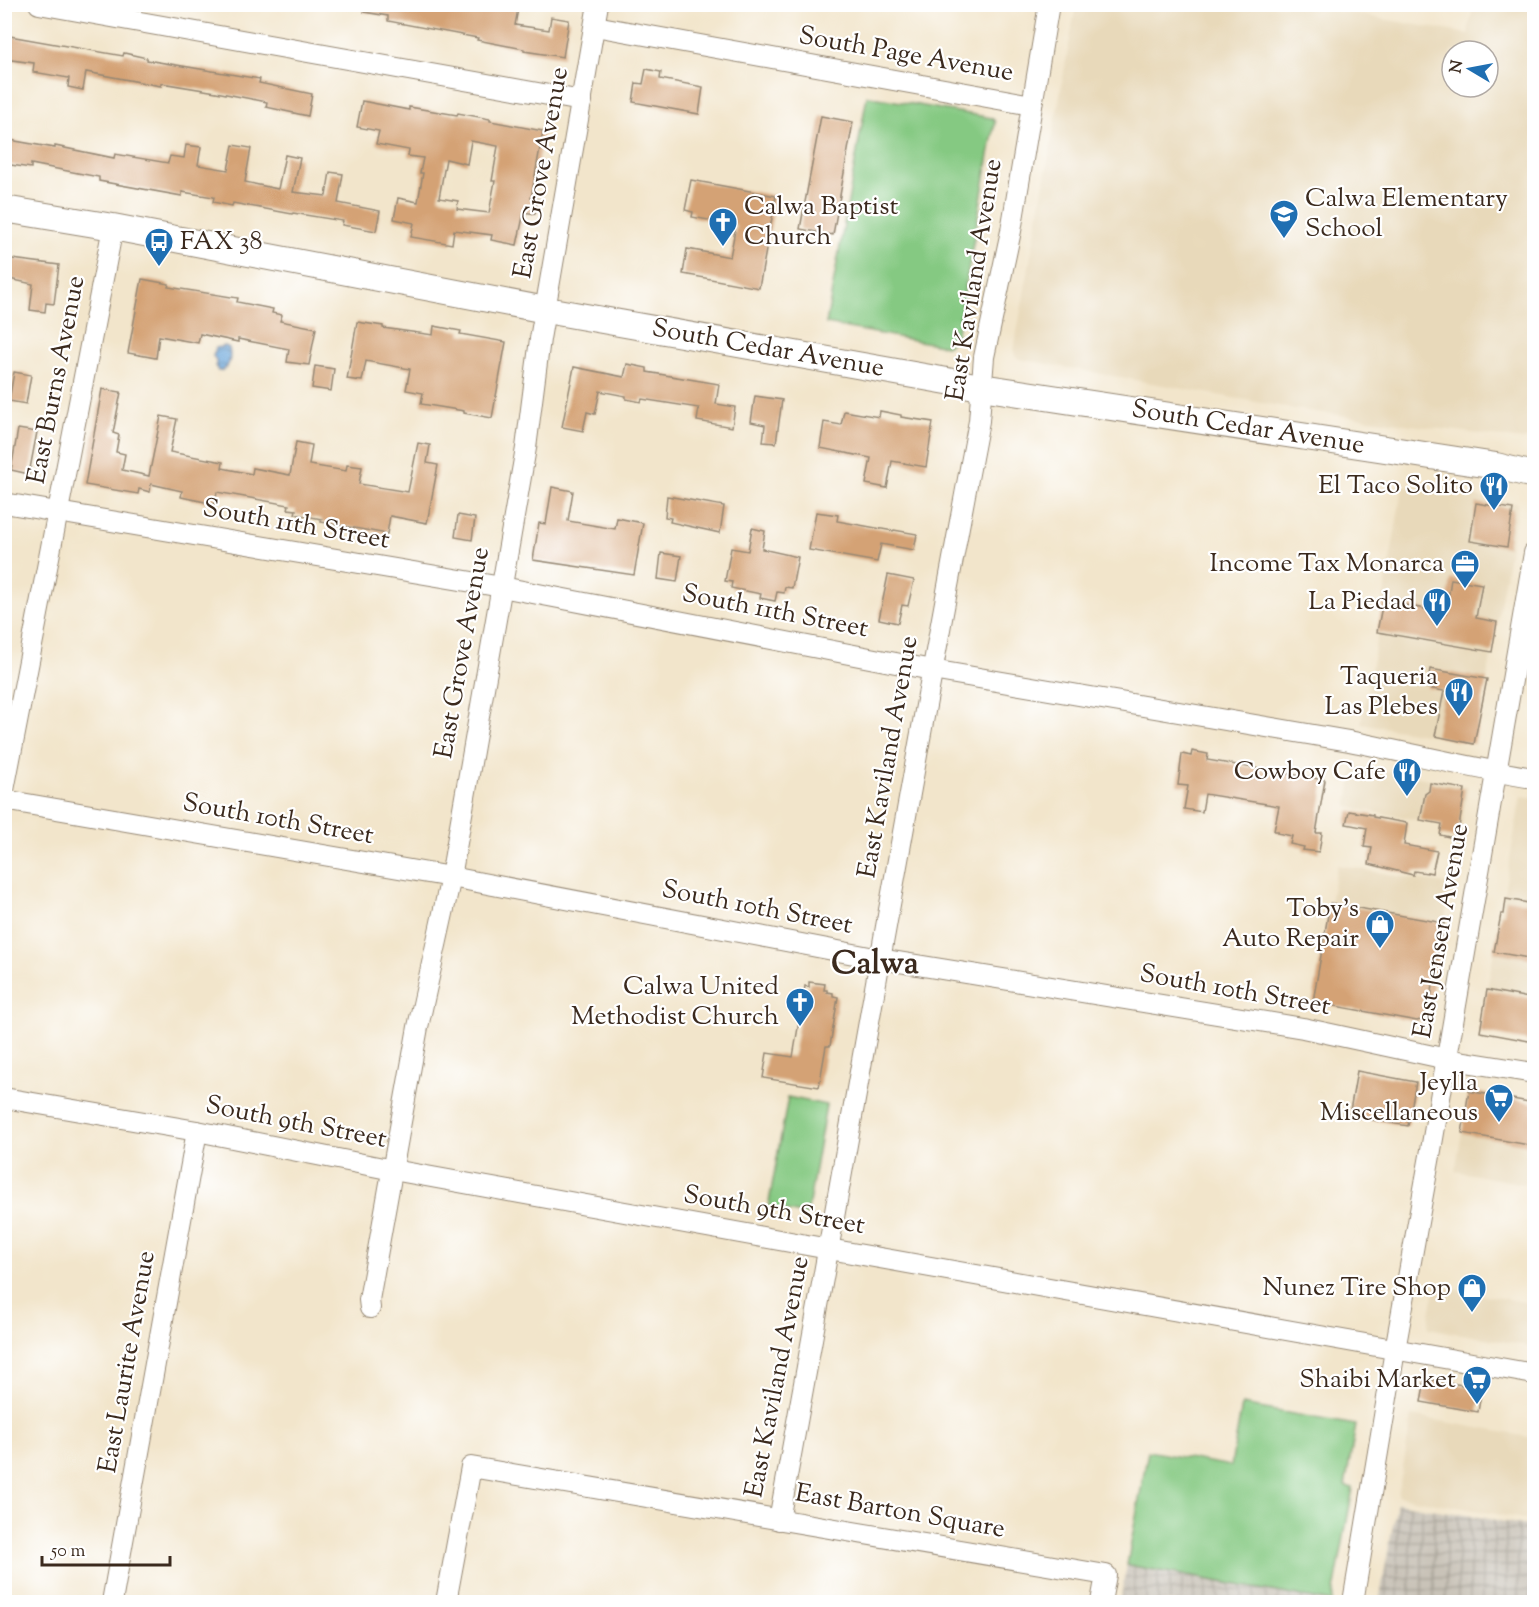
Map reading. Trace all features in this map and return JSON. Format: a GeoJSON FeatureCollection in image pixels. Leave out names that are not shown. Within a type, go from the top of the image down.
{"type":"FeatureCollection","features":[{"type":"Feature","properties":{"kind":"main road","name":"South Cedar Avenue"},"geometry":{"type":"LineString","coordinates":[[4,209],[113,227],[546,310],[981,387],[1496,466],[1534,475]]}},
{"type":"Feature","properties":{"kind":"street"},"geometry":{"type":"LineString","coordinates":[[39,4],[582,100]]}},
{"type":"Feature","properties":{"kind":"street","name":"East Grove Avenue"},"geometry":{"type":"LineString","coordinates":[[370,1308],[369,1300],[418,1027],[450,877],[502,587],[526,448],[540,339],[598,4]]}},
{"type":"Feature","properties":{"kind":"street","name":"East Kaviland Avenue"},"geometry":{"type":"LineString","coordinates":[[779,1520],[979,421],[984,357],[1011,231],[1049,4]]}},
{"type":"Feature","properties":{"kind":"street","name":"South Page Avenue"},"geometry":{"type":"LineString","coordinates":[[595,26],[1032,105]]}},
{"type":"Feature","properties":{"kind":"street","name":"East Burns Avenue"},"geometry":{"type":"LineString","coordinates":[[4,790],[113,227]]}},
{"type":"Feature","properties":{"kind":"street","name":"South 11th Street"},"geometry":{"type":"LineString","coordinates":[[4,503],[502,587],[932,670],[1372,745],[1534,778]]}},
{"type":"Feature","properties":{"kind":"street","name":"East Jensen Avenue"},"geometry":{"type":"LineString","coordinates":[[1353,1602],[1534,553]]}},
{"type":"Feature","properties":{"kind":"street","name":"South 10th Street"},"geometry":{"type":"LineString","coordinates":[[4,800],[450,877],[880,959],[1303,1028],[1447,1059],[1534,1073]]}},
{"type":"Feature","properties":{"kind":"street","name":"South 9th Street"},"geometry":{"type":"LineString","coordinates":[[4,1098],[197,1131],[393,1170],[829,1249],[1534,1374]]}},
{"type":"Feature","properties":{"kind":"street","name":"East Laurite Avenue"},"geometry":{"type":"LineString","coordinates":[[112,1602],[197,1131]]}},
{"type":"Feature","properties":{"kind":"street","name":"East Barton Square"},"geometry":{"type":"LineString","coordinates":[[446,1602],[471,1467],[1106,1575],[1101,1602]]}},
{"type":"Feature","properties":{"kind":"shaded area","name":"Calwa Elementary School"},"geometry":{"type":"Polygon","coordinates":[[[1076,5],[1303,5],[1468,34],[1473,5],[1534,5],[1534,408],[1527,439],[1295,409],[1020,359],[1015,356],[1014,350],[1076,5]]]}},
{"type":"Feature","properties":{"kind":"shaded area"},"geometry":{"type":"Polygon","coordinates":[[[1403,486],[1518,503],[1497,622],[1383,601],[1403,486]]]}},
{"type":"Feature","properties":{"kind":"shaded area"},"geometry":{"type":"Polygon","coordinates":[[[1378,632],[1492,652],[1487,679],[1430,669],[1427,688],[1444,691],[1435,736],[1361,723],[1378,632]]]}},
{"type":"Feature","properties":{"kind":"shaded area","name":"Cowboy Cafe"},"geometry":{"type":"Polygon","coordinates":[[[1354,766],[1468,786],[1461,828],[1347,807],[1354,766]]]}},
{"type":"Feature","properties":{"kind":"shaded area"},"geometry":{"type":"Polygon","coordinates":[[[1521,796],[1534,798],[1534,999],[1487,990],[1521,796]]]}},
{"type":"Feature","properties":{"kind":"shaded area"},"geometry":{"type":"Polygon","coordinates":[[[1337,865],[1451,885],[1444,923],[1330,903],[1337,865]]]}},
{"type":"Feature","properties":{"kind":"shaded area"},"geometry":{"type":"Polygon","coordinates":[[[1462,1133],[1534,1146],[1534,1186],[1455,1171],[1462,1133]]]}},
{"type":"Feature","properties":{"kind":"shaded area"},"geometry":{"type":"Polygon","coordinates":[[[1435,1286],[1534,1304],[1534,1347],[1428,1328],[1435,1286]]]}},
{"type":"Feature","properties":{"kind":"shaded area"},"geometry":{"type":"Polygon","coordinates":[[[1412,1416],[1534,1438],[1534,1521],[1398,1496],[1412,1416]]]}},
{"type":"Feature","properties":{"kind":"shaded area"},"geometry":{"type":"Polygon","coordinates":[[[1397,1503],[1534,1527],[1534,1602],[1379,1602],[1397,1503]]]}},
{"type":"Feature","properties":{"kind":"shaded area"},"geometry":{"type":"Polygon","coordinates":[[[1127,1565],[1332,1602],[1120,1602],[1127,1565]]]}},
{"type":"Feature","properties":{"kind":"green space"},"geometry":{"type":"Polygon","coordinates":[[[867,96],[992,118],[995,122],[956,338],[946,346],[826,324],[867,96]]]}},
{"type":"Feature","properties":{"kind":"green space"},"geometry":{"type":"Polygon","coordinates":[[[788,1097],[826,1105],[807,1215],[768,1208],[788,1097]]]}},
{"type":"Feature","properties":{"kind":"green space"},"geometry":{"type":"Polygon","coordinates":[[[1242,1405],[1356,1425],[1345,1486],[1353,1488],[1332,1602],[1127,1565],[1148,1451],[1231,1466],[1242,1405]]]}},
{"type":"Feature","properties":{"kind":"water"},"geometry":{"type":"Polygon","coordinates":[[[225,346],[229,348],[229,363],[225,369],[218,371],[213,356],[216,348],[225,346]]]}},
{"type":"Feature","properties":{"kind":"building"},"geometry":{"type":"Polygon","coordinates":[[[364,4],[495,4],[518,9],[515,25],[549,30],[551,17],[569,20],[563,57],[524,51],[524,49],[477,40],[478,38],[388,21],[388,16],[364,12],[364,4]]]}},
{"type":"Feature","properties":{"kind":"building"},"geometry":{"type":"Polygon","coordinates":[[[4,35],[123,56],[124,53],[147,58],[147,60],[260,79],[259,83],[312,94],[308,116],[266,107],[267,102],[86,72],[83,90],[68,87],[69,78],[33,72],[34,63],[4,59],[4,35]]]}},
{"type":"Feature","properties":{"kind":"building"},"geometry":{"type":"Polygon","coordinates":[[[646,69],[661,72],[660,79],[703,87],[699,114],[633,102],[636,83],[643,84],[646,69]]]}},
{"type":"Feature","properties":{"kind":"building"},"geometry":{"type":"Polygon","coordinates":[[[362,101],[409,110],[409,107],[457,115],[458,113],[543,131],[531,198],[538,199],[535,214],[524,212],[517,245],[491,240],[492,235],[454,230],[452,244],[411,237],[414,223],[394,219],[398,198],[418,202],[423,158],[408,156],[409,150],[376,144],[379,131],[357,127],[362,101]],[[471,141],[467,164],[446,159],[439,198],[458,201],[457,209],[489,213],[498,146],[471,141]]]}},
{"type":"Feature","properties":{"kind":"building"},"geometry":{"type":"Polygon","coordinates":[[[821,116],[853,122],[833,235],[800,229],[821,116]]]}},
{"type":"Feature","properties":{"kind":"building"},"geometry":{"type":"Polygon","coordinates":[[[4,139],[114,158],[115,154],[168,163],[170,156],[184,158],[186,145],[201,147],[198,165],[228,170],[233,145],[251,148],[245,182],[278,189],[285,155],[300,158],[293,192],[326,196],[330,172],[343,174],[338,203],[380,211],[376,231],[342,225],[343,221],[233,203],[232,206],[213,202],[214,197],[182,192],[182,196],[99,181],[99,177],[31,164],[31,168],[4,164],[4,139]]]}},
{"type":"Feature","properties":{"kind":"building"},"geometry":{"type":"Polygon","coordinates":[[[691,180],[776,196],[759,288],[683,274],[687,249],[730,257],[736,225],[692,217],[693,212],[685,210],[691,180]]]}},
{"type":"Feature","properties":{"kind":"building"},"geometry":{"type":"Polygon","coordinates":[[[4,258],[59,265],[54,304],[46,303],[45,312],[30,310],[33,284],[4,278],[4,258]]]}},
{"type":"Feature","properties":{"kind":"building"},"geometry":{"type":"Polygon","coordinates":[[[142,279],[169,284],[168,287],[238,298],[237,302],[273,309],[272,313],[282,315],[280,321],[316,328],[309,365],[287,362],[289,349],[200,334],[198,343],[159,336],[156,358],[128,353],[142,279]]]}},
{"type":"Feature","properties":{"kind":"building"},"geometry":{"type":"Polygon","coordinates":[[[357,322],[433,335],[434,326],[461,331],[460,334],[506,342],[492,418],[421,404],[423,393],[406,390],[410,369],[366,361],[362,381],[347,379],[357,322]]]}},
{"type":"Feature","properties":{"kind":"building"},"geometry":{"type":"Polygon","coordinates":[[[627,364],[647,368],[647,372],[719,384],[716,404],[735,407],[732,427],[697,421],[699,408],[642,399],[641,402],[626,399],[626,396],[600,391],[595,414],[587,412],[583,431],[562,427],[574,367],[624,377],[627,364]]]}},
{"type":"Feature","properties":{"kind":"building"},"geometry":{"type":"Polygon","coordinates":[[[315,366],[334,369],[331,391],[312,388],[315,366]]]}},
{"type":"Feature","properties":{"kind":"building"},"geometry":{"type":"Polygon","coordinates":[[[14,372],[31,375],[26,404],[9,401],[14,372]]]}},
{"type":"Feature","properties":{"kind":"building"},"geometry":{"type":"Polygon","coordinates":[[[102,389],[121,392],[113,433],[119,435],[116,452],[125,454],[122,470],[149,476],[161,416],[177,419],[170,452],[223,462],[222,468],[252,474],[253,468],[290,475],[296,442],[312,445],[309,465],[346,471],[347,465],[362,467],[359,484],[408,492],[418,443],[430,445],[427,463],[438,465],[427,523],[390,516],[387,534],[321,522],[322,519],[295,514],[296,510],[288,509],[289,505],[217,492],[215,504],[181,497],[182,491],[151,484],[150,492],[139,489],[138,494],[85,485],[102,389]]]}},
{"type":"Feature","properties":{"kind":"building"},"geometry":{"type":"Polygon","coordinates":[[[755,396],[782,400],[776,443],[763,442],[765,425],[751,422],[755,396]]]}},
{"type":"Feature","properties":{"kind":"building"},"geometry":{"type":"Polygon","coordinates":[[[844,411],[879,417],[880,411],[933,422],[926,467],[892,461],[887,488],[866,484],[871,458],[820,448],[824,422],[841,425],[844,411]]]}},
{"type":"Feature","properties":{"kind":"building"},"geometry":{"type":"Polygon","coordinates":[[[18,429],[37,432],[29,474],[11,470],[18,429]]]}},
{"type":"Feature","properties":{"kind":"building"},"geometry":{"type":"Polygon","coordinates":[[[552,487],[573,491],[568,521],[615,529],[617,518],[643,523],[634,575],[533,560],[539,523],[546,524],[552,487]]]}},
{"type":"Feature","properties":{"kind":"building"},"geometry":{"type":"Polygon","coordinates":[[[667,496],[724,506],[720,533],[670,522],[671,518],[665,517],[667,496]]]}},
{"type":"Feature","properties":{"kind":"building"},"geometry":{"type":"Polygon","coordinates":[[[1476,503],[1513,509],[1507,547],[1470,541],[1476,503]]]}},
{"type":"Feature","properties":{"kind":"building"},"geometry":{"type":"Polygon","coordinates":[[[816,512],[838,515],[837,521],[917,534],[914,550],[881,544],[877,562],[809,550],[816,512]]]}},
{"type":"Feature","properties":{"kind":"building"},"geometry":{"type":"Polygon","coordinates":[[[458,515],[475,518],[472,540],[455,537],[458,515]]]}},
{"type":"Feature","properties":{"kind":"building"},"geometry":{"type":"Polygon","coordinates":[[[752,528],[765,531],[762,549],[798,557],[792,588],[785,587],[784,593],[777,592],[775,601],[760,598],[761,594],[731,588],[732,582],[725,581],[731,548],[748,551],[752,528]]]}},
{"type":"Feature","properties":{"kind":"building"},"geometry":{"type":"Polygon","coordinates":[[[661,553],[681,556],[677,582],[658,579],[661,553]]]}},
{"type":"Feature","properties":{"kind":"building"},"geometry":{"type":"Polygon","coordinates":[[[888,575],[914,580],[908,606],[902,605],[898,623],[879,619],[888,575]]]}},
{"type":"Feature","properties":{"kind":"building","name":"La Piedad"},"geometry":{"type":"Polygon","coordinates":[[[1451,579],[1482,584],[1476,618],[1497,622],[1492,652],[1377,632],[1383,601],[1446,613],[1451,579]]]}},
{"type":"Feature","properties":{"kind":"building","name":"Taqueria Las Plebes"},"geometry":{"type":"Polygon","coordinates":[[[1430,669],[1487,679],[1474,744],[1435,736],[1444,691],[1427,688],[1430,669]]]}},
{"type":"Feature","properties":{"kind":"building"},"geometry":{"type":"Polygon","coordinates":[[[1192,751],[1208,754],[1207,760],[1325,780],[1316,833],[1322,833],[1319,852],[1303,850],[1304,847],[1290,844],[1292,836],[1274,831],[1279,806],[1205,794],[1202,812],[1184,809],[1188,786],[1178,785],[1182,754],[1191,756],[1192,751]]]}},
{"type":"Feature","properties":{"kind":"building"},"geometry":{"type":"Polygon","coordinates":[[[1430,783],[1465,789],[1459,827],[1456,826],[1454,838],[1440,835],[1442,824],[1420,820],[1425,794],[1429,791],[1430,783]]]}},
{"type":"Feature","properties":{"kind":"building"},"geometry":{"type":"Polygon","coordinates":[[[1349,811],[1407,823],[1404,845],[1437,851],[1432,873],[1414,871],[1413,875],[1369,864],[1372,848],[1364,847],[1367,828],[1346,824],[1349,811]]]}},
{"type":"Feature","properties":{"kind":"building"},"geometry":{"type":"Polygon","coordinates":[[[1506,899],[1534,904],[1534,959],[1494,952],[1506,899]]]}},
{"type":"Feature","properties":{"kind":"building"},"geometry":{"type":"Polygon","coordinates":[[[1330,903],[1444,923],[1428,1014],[1424,1019],[1417,1021],[1313,1002],[1330,903]]]}},
{"type":"Feature","properties":{"kind":"building"},"geometry":{"type":"Polygon","coordinates":[[[809,982],[825,984],[824,990],[838,997],[830,1046],[826,1046],[819,1087],[763,1078],[767,1053],[793,1057],[805,986],[809,987],[809,982]]]}},
{"type":"Feature","properties":{"kind":"building"},"geometry":{"type":"Polygon","coordinates":[[[1487,990],[1534,999],[1534,1042],[1480,1032],[1487,990]]]}},
{"type":"Feature","properties":{"kind":"building"},"geometry":{"type":"Polygon","coordinates":[[[1357,1071],[1416,1082],[1408,1126],[1349,1116],[1357,1071]]]}},
{"type":"Feature","properties":{"kind":"building","name":"Jeylla Miscellaneous"},"geometry":{"type":"Polygon","coordinates":[[[1469,1091],[1534,1103],[1534,1146],[1462,1133],[1469,1091]]]}},
{"type":"Feature","properties":{"kind":"building"},"geometry":{"type":"Polygon","coordinates":[[[1425,1379],[1482,1388],[1478,1412],[1421,1402],[1425,1379]]]}},
{"type":"Feature","properties":{"kind":"place","name":"Calwa Elementary School"},"geometry":{"type":"Point","coordinates":[1284,240]}},
{"type":"Feature","properties":{"kind":"place","name":"Calwa Baptist Church"},"geometry":{"type":"Point","coordinates":[723,248]}},
{"type":"Feature","properties":{"kind":"place","name":"FAX 38"},"geometry":{"type":"Point","coordinates":[159,268]}},
{"type":"Feature","properties":{"kind":"place","name":"El Taco Solito"},"geometry":{"type":"Point","coordinates":[1494,512]}},
{"type":"Feature","properties":{"kind":"place","name":"Income Tax Monarca"},"geometry":{"type":"Point","coordinates":[1465,590]}},
{"type":"Feature","properties":{"kind":"place","name":"La Piedad"},"geometry":{"type":"Point","coordinates":[1437,628]}},
{"type":"Feature","properties":{"kind":"place","name":"Taqueria Las Plebes"},"geometry":{"type":"Point","coordinates":[1459,718]}},
{"type":"Feature","properties":{"kind":"place","name":"Cowboy Cafe"},"geometry":{"type":"Point","coordinates":[1407,798]}},
{"type":"Feature","properties":{"kind":"place","name":"Toby's Auto Repair"},"geometry":{"type":"Point","coordinates":[1380,950]}},
{"type":"Feature","properties":{"kind":"place","name":"Calwa United Methodist Church"},"geometry":{"type":"Point","coordinates":[800,1028]}},
{"type":"Feature","properties":{"kind":"place","name":"Jeylla Miscellaneous"},"geometry":{"type":"Point","coordinates":[1499,1124]}},
{"type":"Feature","properties":{"kind":"place","name":"Nunez Tire Shop"},"geometry":{"type":"Point","coordinates":[1472,1314]}},
{"type":"Feature","properties":{"kind":"place","name":"Shaibi Market"},"geometry":{"type":"Point","coordinates":[1477,1406]}},
{"type":"Feature","properties":{"kind":"district","name":"Calwa"},"geometry":{"type":"Point","coordinates":[875,965]}}]}
